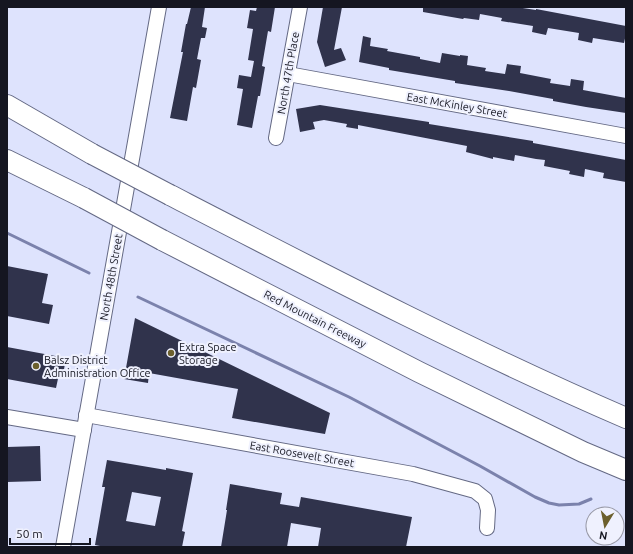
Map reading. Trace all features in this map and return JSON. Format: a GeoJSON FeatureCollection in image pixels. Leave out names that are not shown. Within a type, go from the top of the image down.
{"type":"FeatureCollection","features":[{"type":"Feature","properties":{"kind":"highway"},"geometry":{"type":"LineString","coordinates":[[7,105],[92,154]]}},
{"type":"Feature","properties":{"kind":"highway"},"geometry":{"type":"LineString","coordinates":[[7,111],[407,316],[626,418]]}},
{"type":"Feature","properties":{"kind":"highway","name":"Red Mountain Freeway"},"geometry":{"type":"LineString","coordinates":[[7,160],[84,198],[162,240],[419,372],[583,452],[626,470]]}},
{"type":"Feature","properties":{"kind":"highway"},"geometry":{"type":"LineString","coordinates":[[570,393],[626,409]]}},
{"type":"Feature","properties":{"kind":"street","name":"North 48th Street"},"geometry":{"type":"LineString","coordinates":[[63,547],[159,7]]}},
{"type":"Feature","properties":{"kind":"street","name":"North 47th Place"},"geometry":{"type":"LineString","coordinates":[[276,138],[300,7]]}},
{"type":"Feature","properties":{"kind":"street","name":"East McKinley Street"},"geometry":{"type":"LineString","coordinates":[[288,74],[626,136]]}},
{"type":"Feature","properties":{"kind":"street","name":"East Roosevelt Street"},"geometry":{"type":"LineString","coordinates":[[86,415],[413,474],[460,486],[475,491],[485,499],[488,510],[487,528]]}},
{"type":"Feature","properties":{"kind":"street"},"geometry":{"type":"LineString","coordinates":[[7,417],[84,430]]}},
{"type":"Feature","properties":{"kind":"building"},"geometry":{"type":"Polygon","coordinates":[[[191,7],[205,7],[202,27],[207,28],[205,38],[201,38],[197,59],[201,60],[196,88],[193,87],[187,121],[170,118],[183,52],[181,52],[186,24],[191,7]]]}},
{"type":"Feature","properties":{"kind":"building"},"geometry":{"type":"Polygon","coordinates":[[[257,7],[275,7],[271,32],[268,31],[262,66],[265,67],[252,128],[237,125],[243,89],[237,88],[239,75],[251,77],[254,61],[248,60],[253,29],[247,28],[250,10],[256,11],[257,7]]]}},
{"type":"Feature","properties":{"kind":"building"},"geometry":{"type":"Polygon","coordinates":[[[323,7],[342,7],[334,50],[341,48],[346,60],[325,67],[317,42],[323,7]]]}},
{"type":"Feature","properties":{"kind":"building"},"geometry":{"type":"Polygon","coordinates":[[[423,7],[516,7],[536,9],[626,26],[626,34],[624,43],[593,38],[592,43],[578,40],[579,33],[548,28],[546,35],[532,32],[533,26],[501,21],[502,18],[480,14],[479,20],[463,19],[423,12],[423,7]]]}},
{"type":"Feature","properties":{"kind":"building"},"geometry":{"type":"Polygon","coordinates":[[[363,36],[371,38],[370,46],[388,49],[387,51],[420,57],[420,59],[440,63],[442,53],[468,56],[467,65],[486,68],[485,71],[505,74],[507,64],[521,66],[520,73],[551,79],[550,83],[570,86],[571,79],[584,81],[583,90],[626,98],[626,113],[553,101],[553,99],[509,91],[455,83],[455,81],[389,70],[389,68],[359,62],[363,36]]]}},
{"type":"Feature","properties":{"kind":"building"},"geometry":{"type":"Polygon","coordinates":[[[320,105],[429,122],[429,124],[533,141],[533,143],[626,160],[626,182],[603,178],[604,173],[585,169],[584,177],[569,174],[570,171],[544,166],[545,160],[515,155],[514,161],[493,157],[493,159],[466,152],[467,146],[358,125],[358,129],[346,127],[347,124],[324,120],[313,122],[315,129],[300,132],[296,109],[320,105]]]}},
{"type":"Feature","properties":{"kind":"building"},"geometry":{"type":"Polygon","coordinates":[[[7,266],[48,274],[42,303],[53,305],[49,324],[7,316],[7,266]]]}},
{"type":"Feature","properties":{"kind":"building"},"geometry":{"type":"Polygon","coordinates":[[[135,318],[330,413],[325,434],[232,418],[238,389],[149,373],[148,383],[124,379],[135,318]]]}},
{"type":"Feature","properties":{"kind":"building","name":"Balsz District Administration Office"},"geometry":{"type":"Polygon","coordinates":[[[7,347],[66,358],[63,375],[59,374],[56,388],[7,379],[7,347]]]}},
{"type":"Feature","properties":{"kind":"building"},"geometry":{"type":"Polygon","coordinates":[[[40,446],[41,481],[7,482],[7,447],[40,446]]]}},
{"type":"Feature","properties":{"kind":"building"},"geometry":{"type":"Polygon","coordinates":[[[107,460],[193,473],[182,531],[185,532],[182,547],[105,547],[95,545],[105,487],[102,487],[107,460]],[[132,492],[126,521],[155,526],[161,497],[132,492]]]}},
{"type":"Feature","properties":{"kind":"building"},"geometry":{"type":"Polygon","coordinates":[[[230,484],[282,493],[280,504],[299,507],[301,497],[412,517],[406,547],[318,547],[321,528],[291,523],[287,547],[221,547],[230,484]]]}},
{"type":"Feature","properties":{"kind":"waterway"},"geometry":{"type":"LineString","coordinates":[[7,233],[89,273]]}},
{"type":"Feature","properties":{"kind":"waterway"},"geometry":{"type":"LineString","coordinates":[[138,297],[349,397],[480,466],[535,497],[549,503],[559,505],[579,504],[591,499]]}},
{"type":"Feature","properties":{"kind":"place","name":"Extra Space Storage"},"geometry":{"type":"Point","coordinates":[171,353]}},
{"type":"Feature","properties":{"kind":"place","name":"Balsz District Administration Office"},"geometry":{"type":"Point","coordinates":[36,366]}}]}
